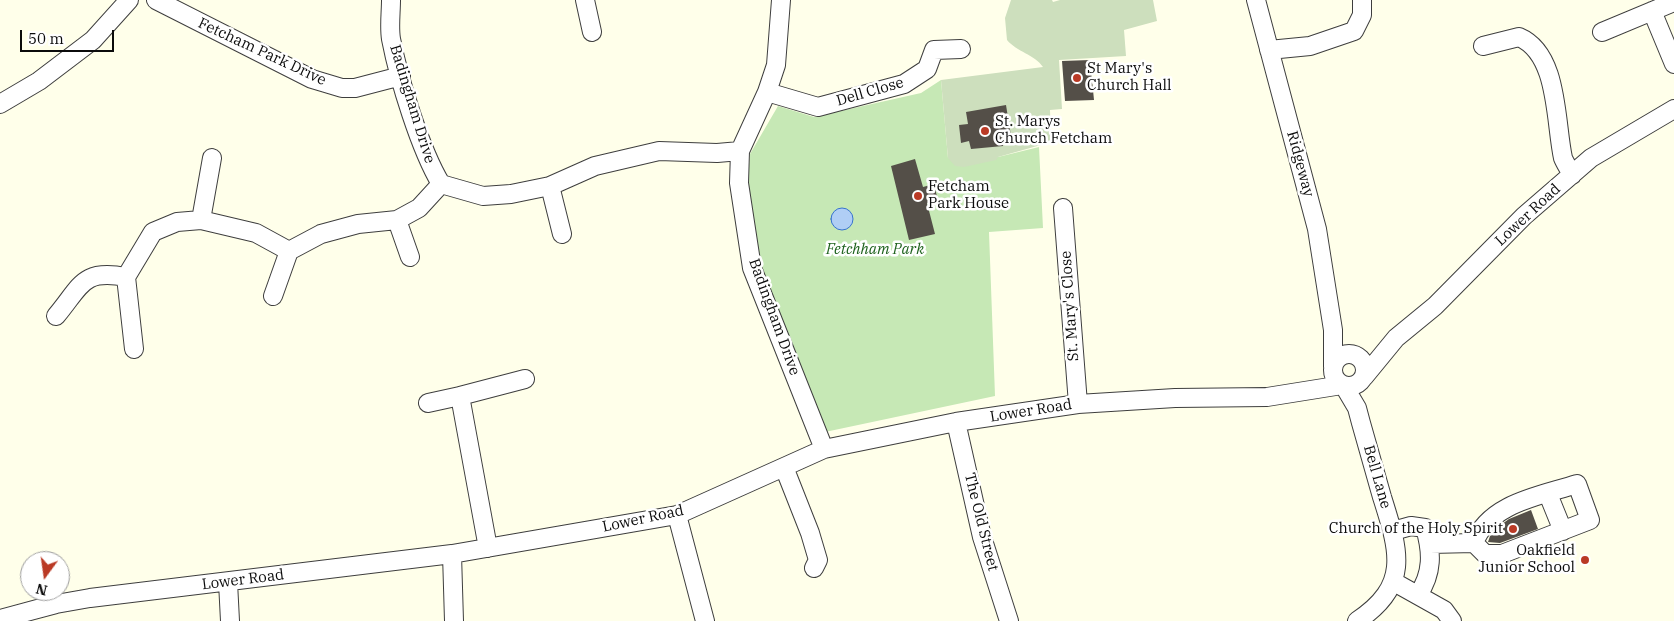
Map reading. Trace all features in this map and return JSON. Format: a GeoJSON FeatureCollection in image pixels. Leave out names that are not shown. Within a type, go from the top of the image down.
{"type":"FeatureCollection","features":[{"type":"Feature","properties":{"kind":"street"},"geometry":{"type":"LineString","coordinates":[[0,104],[39,81],[94,40],[129,0]]}},
{"type":"Feature","properties":{"kind":"street","name":"Fetcham Park Drive"},"geometry":{"type":"LineString","coordinates":[[156,0],[312,79],[342,88],[355,88],[401,76]]}},
{"type":"Feature","properties":{"kind":"street","name":"Badingham Drive"},"geometry":{"type":"LineString","coordinates":[[391,0],[391,37],[401,76],[429,164],[441,184]]}},
{"type":"Feature","properties":{"kind":"street"},"geometry":{"type":"LineString","coordinates":[[585,0],[592,32]]}},
{"type":"Feature","properties":{"kind":"street","name":"Badingham Drive"},"geometry":{"type":"LineString","coordinates":[[781,0],[776,65],[767,92],[740,151],[740,183],[752,268],[824,449]]}},
{"type":"Feature","properties":{"kind":"street","name":"Ridgeway"},"geometry":{"type":"LineString","coordinates":[[1256,0],[1317,229],[1333,330],[1333,368]]}},
{"type":"Feature","properties":{"kind":"street"},"geometry":{"type":"LineString","coordinates":[[1268,50],[1310,46],[1354,31],[1362,15],[1362,0]]}},
{"type":"Feature","properties":{"kind":"street"},"geometry":{"type":"LineString","coordinates":[[1602,32],[1674,2]]}},
{"type":"Feature","properties":{"kind":"street"},"geometry":{"type":"LineString","coordinates":[[1652,11],[1674,64]]}},
{"type":"Feature","properties":{"kind":"street"},"geometry":{"type":"LineString","coordinates":[[1483,46],[1519,37],[1534,45],[1539,52],[1552,90],[1564,158],[1572,175]]}},
{"type":"Feature","properties":{"kind":"street","name":"Dell Close"},"geometry":{"type":"LineString","coordinates":[[767,92],[818,107],[904,84],[927,69],[934,50],[961,49]]}},
{"type":"Feature","properties":{"kind":"street","name":"Lower Road"},"geometry":{"type":"LineString","coordinates":[[0,618],[56,604],[452,554],[676,515],[824,449],[956,422],[1078,404],[1175,398],[1241,399],[1306,392],[1343,385],[1354,386],[1363,379],[1396,338],[1435,306],[1524,216],[1592,158],[1674,109]]}},
{"type":"Feature","properties":{"kind":"street"},"geometry":{"type":"LineString","coordinates":[[273,296],[289,252],[321,234],[358,224],[398,220],[419,208],[441,184],[483,196],[511,194],[550,186],[595,166],[659,152],[717,153],[740,151]]}},
{"type":"Feature","properties":{"kind":"street"},"geometry":{"type":"LineString","coordinates":[[201,220],[212,158]]}},
{"type":"Feature","properties":{"kind":"street"},"geometry":{"type":"LineString","coordinates":[[550,186],[562,234]]}},
{"type":"Feature","properties":{"kind":"street","name":"St. Mary's Close"},"geometry":{"type":"LineString","coordinates":[[1063,208],[1078,404]]}},
{"type":"Feature","properties":{"kind":"street"},"geometry":{"type":"LineString","coordinates":[[134,349],[126,277],[153,232],[177,222],[201,220],[256,233],[289,252]]}},
{"type":"Feature","properties":{"kind":"street"},"geometry":{"type":"LineString","coordinates":[[398,220],[410,257]]}},
{"type":"Feature","properties":{"kind":"street"},"geometry":{"type":"LineString","coordinates":[[56,316],[87,278],[104,273],[126,277]]}},
{"type":"Feature","properties":{"kind":"street","name":"Ridgeway"},"geometry":{"type":"LineString","coordinates":[[1333,330],[1353,355]]}},
{"type":"Feature","properties":{"kind":"street","name":"Lower Road"},"geometry":{"type":"LineString","coordinates":[[1306,392],[1324,380],[1338,358],[1373,350],[1396,338]]}},
{"type":"Feature","properties":{"kind":"street"},"geometry":{"type":"LineString","coordinates":[[1353,355],[1365,366],[1363,379]]}},
{"type":"Feature","properties":{"kind":"street"},"geometry":{"type":"LineString","coordinates":[[1333,368],[1335,378],[1343,385]]}},
{"type":"Feature","properties":{"kind":"street"},"geometry":{"type":"LineString","coordinates":[[428,404],[525,379]]}},
{"type":"Feature","properties":{"kind":"street","name":"Bell Lane"},"geometry":{"type":"LineString","coordinates":[[1357,408],[1363,379]]}},
{"type":"Feature","properties":{"kind":"street","name":"Bell Lane"},"geometry":{"type":"LineString","coordinates":[[1343,385],[1357,408],[1393,531],[1398,562],[1394,582],[1389,592],[1367,618]]}},
{"type":"Feature","properties":{"kind":"street"},"geometry":{"type":"LineString","coordinates":[[460,396],[488,548]]}},
{"type":"Feature","properties":{"kind":"street","name":"The Old Street"},"geometry":{"type":"LineString","coordinates":[[956,422],[982,537],[1009,621]]}},
{"type":"Feature","properties":{"kind":"street"},"geometry":{"type":"LineString","coordinates":[[784,467],[810,533],[818,560],[814,568]]}},
{"type":"Feature","properties":{"kind":"street"},"geometry":{"type":"LineString","coordinates":[[1430,544],[1474,543],[1485,554],[1502,554],[1590,520],[1577,484],[1510,506],[1492,517],[1479,530],[1474,543]]}},
{"type":"Feature","properties":{"kind":"street"},"geometry":{"type":"LineString","coordinates":[[1548,494],[1563,531]]}},
{"type":"Feature","properties":{"kind":"street"},"geometry":{"type":"LineString","coordinates":[[676,515],[705,621]]}},
{"type":"Feature","properties":{"kind":"street"},"geometry":{"type":"LineString","coordinates":[[1393,531],[1411,526],[1424,528],[1430,544],[1431,566],[1424,586],[1418,595]]}},
{"type":"Feature","properties":{"kind":"street"},"geometry":{"type":"LineString","coordinates":[[452,554],[454,621]]}},
{"type":"Feature","properties":{"kind":"street"},"geometry":{"type":"LineString","coordinates":[[228,582],[230,621]]}},
{"type":"Feature","properties":{"kind":"street"},"geometry":{"type":"LineString","coordinates":[[1394,582],[1444,610],[1452,621]]}},
{"type":"Feature","properties":{"kind":"green space"},"geometry":{"type":"Polygon","coordinates":[[[1011,0],[1052,0],[1053,2],[1060,0],[1153,0],[1157,21],[1124,30],[1126,56],[1059,60],[1062,109],[1050,110],[1051,139],[1048,143],[998,157],[996,160],[964,167],[955,166],[948,158],[941,80],[1043,67],[1035,59],[1007,40],[1005,18],[1011,0]]]}},
{"type":"Feature","properties":{"kind":"green space","name":"Fetchham Park"},"geometry":{"type":"Polygon","coordinates":[[[941,80],[948,158],[998,157],[1039,147],[1043,228],[989,232],[995,396],[825,432],[757,261],[747,190],[750,154],[778,106],[814,117],[921,93],[941,80]]]}},
{"type":"Feature","properties":{"kind":"water"},"geometry":{"type":"Polygon","coordinates":[[[842,208],[852,215],[853,219],[846,229],[842,230],[832,223],[831,219],[838,209],[842,208]]]}},
{"type":"Feature","properties":{"kind":"building","name":"St Mary's Church Hall"},"geometry":{"type":"Polygon","coordinates":[[[1090,60],[1094,100],[1065,101],[1062,61],[1090,60]]]}},
{"type":"Feature","properties":{"kind":"building","name":"St. Marys Church Fetcham"},"geometry":{"type":"Polygon","coordinates":[[[1006,105],[1011,136],[1002,138],[1003,146],[971,149],[969,141],[961,143],[959,125],[968,124],[966,112],[1006,105]]]}},
{"type":"Feature","properties":{"kind":"building","name":"Fetcham Park House"},"geometry":{"type":"Polygon","coordinates":[[[915,159],[923,187],[934,184],[938,201],[927,203],[935,234],[909,240],[891,166],[915,159]]]}},
{"type":"Feature","properties":{"kind":"building"},"geometry":{"type":"Polygon","coordinates":[[[1531,510],[1538,529],[1500,543],[1488,542],[1490,536],[1498,527],[1509,519],[1531,510]]]}},
{"type":"Feature","properties":{"kind":"place","name":"St Mary's Church Hall"},"geometry":{"type":"Point","coordinates":[1077,78]}},
{"type":"Feature","properties":{"kind":"place","name":"St. Marys Church Fetcham"},"geometry":{"type":"Point","coordinates":[985,131]}},
{"type":"Feature","properties":{"kind":"place","name":"Fetcham Park House"},"geometry":{"type":"Point","coordinates":[918,196]}},
{"type":"Feature","properties":{"kind":"place","name":"Church of the Holy Spirit"},"geometry":{"type":"Point","coordinates":[1513,529]}},
{"type":"Feature","properties":{"kind":"place","name":"Oakfield Junior School"},"geometry":{"type":"Point","coordinates":[1585,560]}}]}
